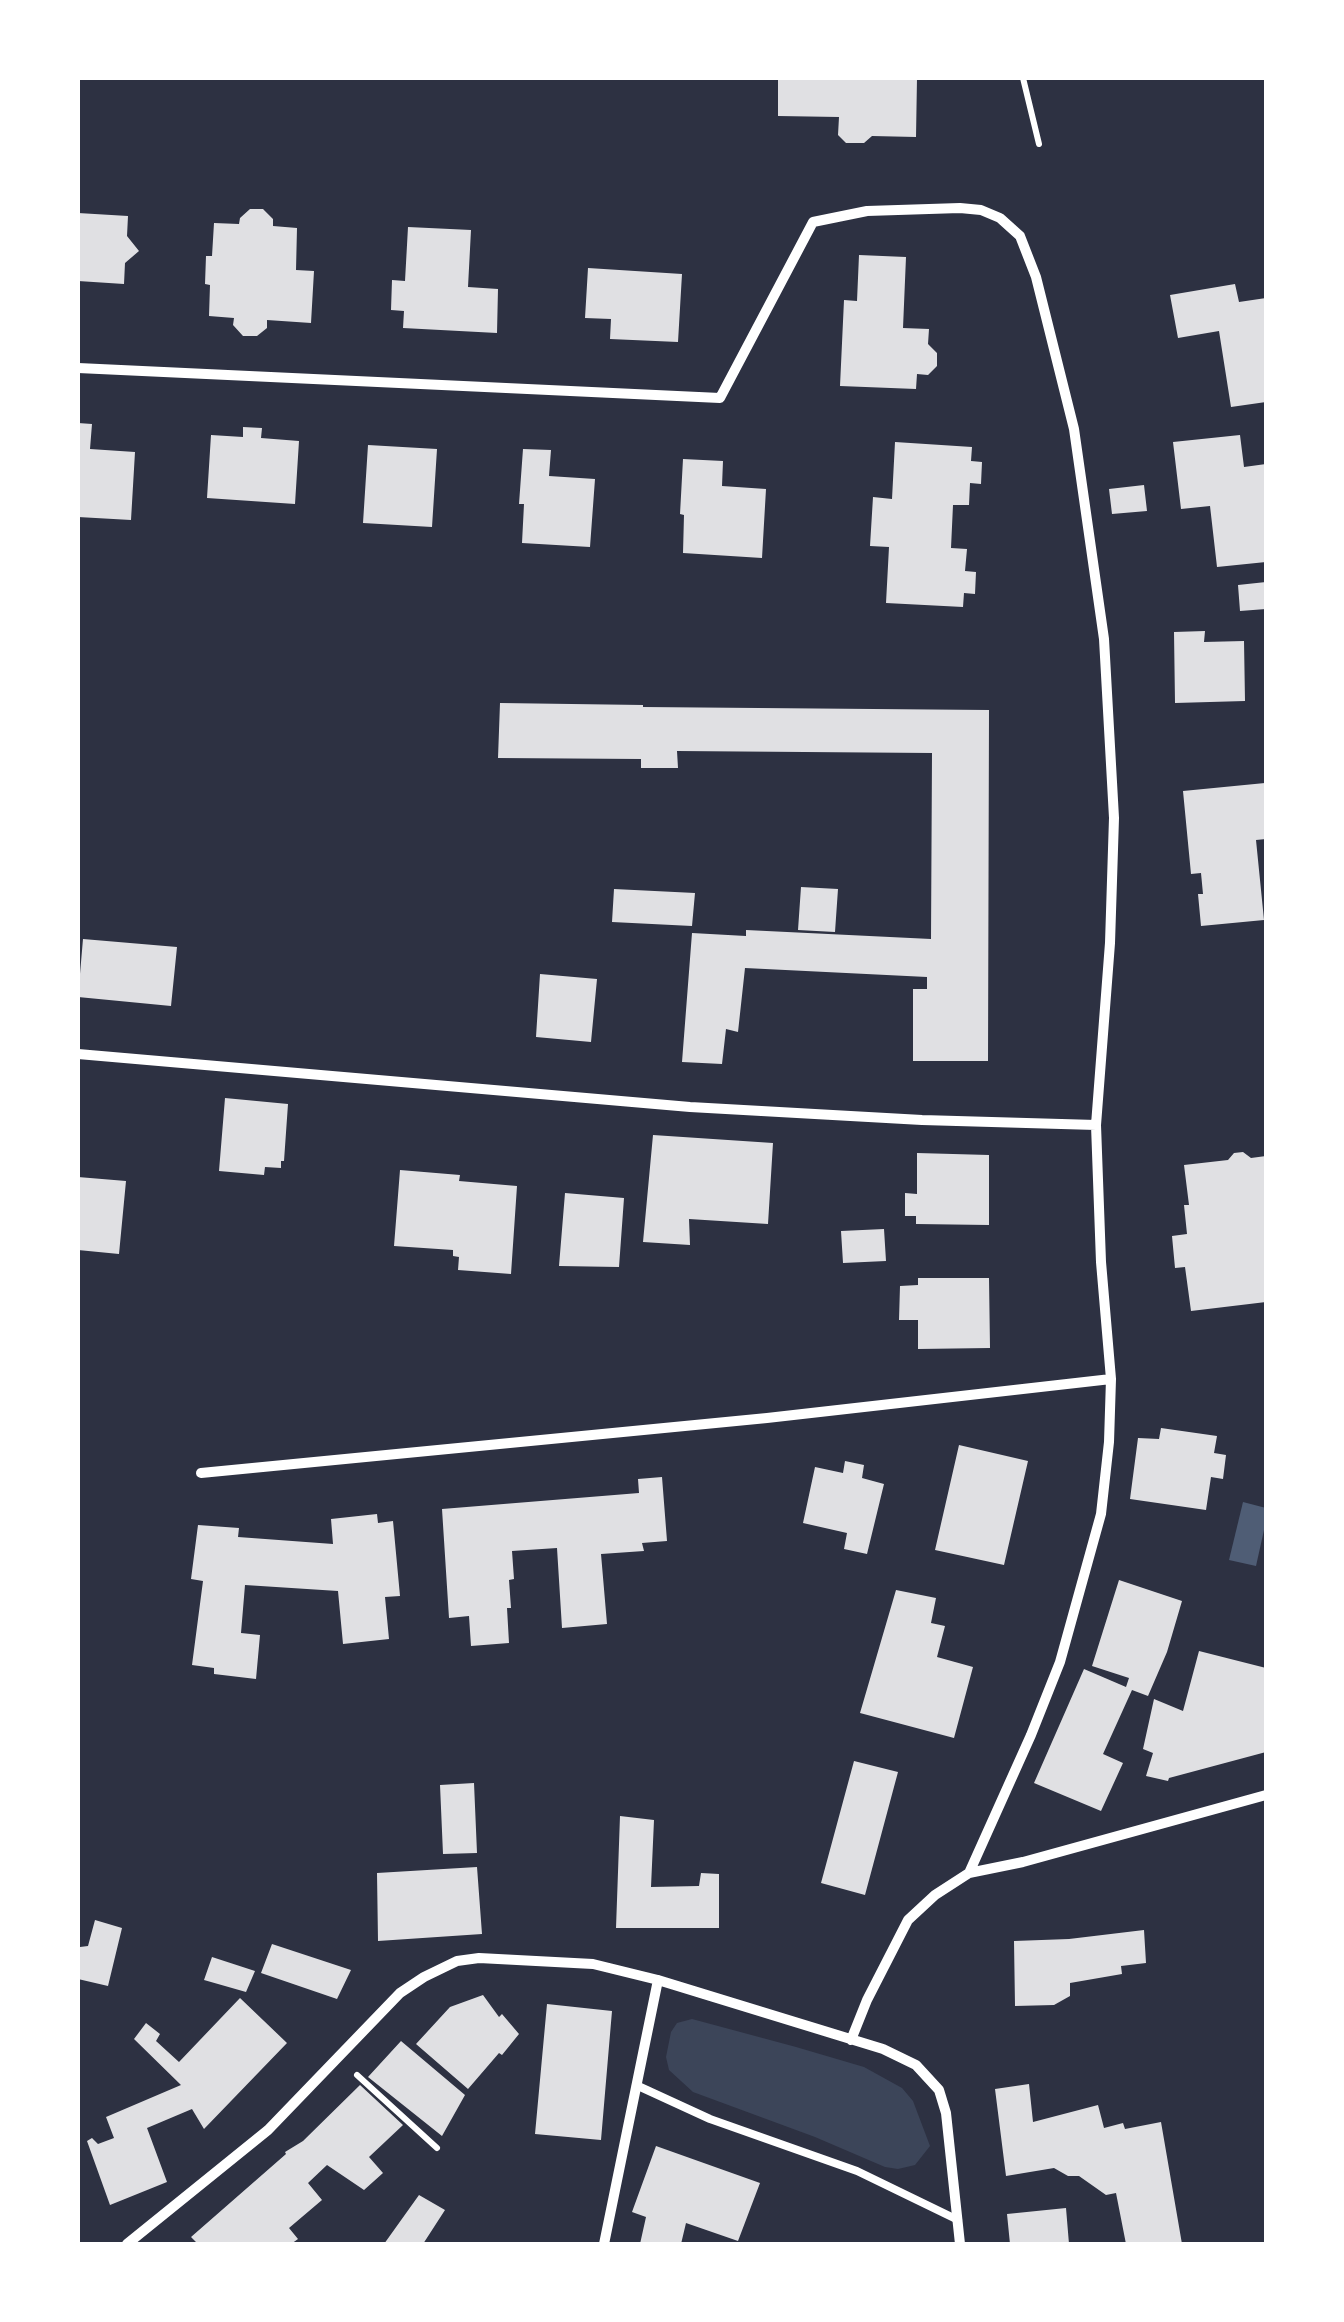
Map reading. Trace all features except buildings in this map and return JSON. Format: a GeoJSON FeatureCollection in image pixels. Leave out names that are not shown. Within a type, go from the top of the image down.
{"type":"FeatureCollection","features":[{"type":"Feature","properties":{"kind":"street"},"geometry":{"type":"LineString","coordinates":[[78,368],[720,398],[813,222],[867,211],[960,208],[981,210],[1000,218],[1020,236],[1036,278],[1074,429],[1104,639],[1114,818],[1110,944],[1096,1125],[1101,1262],[1111,1379],[1101,1514],[1084,1583],[1060,1662],[1031,1736],[969,1873]]}},
{"type":"Feature","properties":{"kind":"street"},"geometry":{"type":"LineString","coordinates":[[78,1054],[690,1107],[1096,1125]]}},
{"type":"Feature","properties":{"kind":"street"},"geometry":{"type":"LineString","coordinates":[[202,1472],[767,1418],[1111,1379]]}},
{"type":"Feature","properties":{"kind":"street"},"geometry":{"type":"LineString","coordinates":[[851,2040],[908,1920],[935,1895],[969,1873],[1023,1862],[1266,1794]]}},
{"type":"Feature","properties":{"kind":"street"},"geometry":{"type":"LineString","coordinates":[[127,2244],[268,2130],[400,1993],[457,1961],[479,1958],[593,1964],[883,2049],[916,2065],[939,2090],[946,2113],[960,2244]]}},
{"type":"Feature","properties":{"kind":"street"},"geometry":{"type":"LineString","coordinates":[[604,2244],[658,1980]]}},
{"type":"Feature","properties":{"kind":"lane"},"geometry":{"type":"LineString","coordinates":[[636,2085],[710,2119],[857,2171],[958,2220]]}},
{"type":"Feature","properties":{"kind":"path"},"geometry":{"type":"LineString","coordinates":[[1023,79],[1038,144]]}},
{"type":"Feature","properties":{"kind":"path"},"geometry":{"type":"LineString","coordinates":[[338,2057],[437,2148]]}},
{"type":"Feature","properties":{"kind":"shaded area"},"geometry":{"type":"Polygon","coordinates":[[[1243,1502],[1266,1508],[1256,1566],[1229,1560],[1243,1502]]]}},
{"type":"Feature","properties":{"kind":"shaded area"},"geometry":{"type":"Polygon","coordinates":[[[692,2019],[864,2067],[902,2088],[913,2101],[930,2146],[915,2165],[885,2167],[693,2092],[669,2070],[666,2057],[677,2023],[692,2019]]]}}]}
